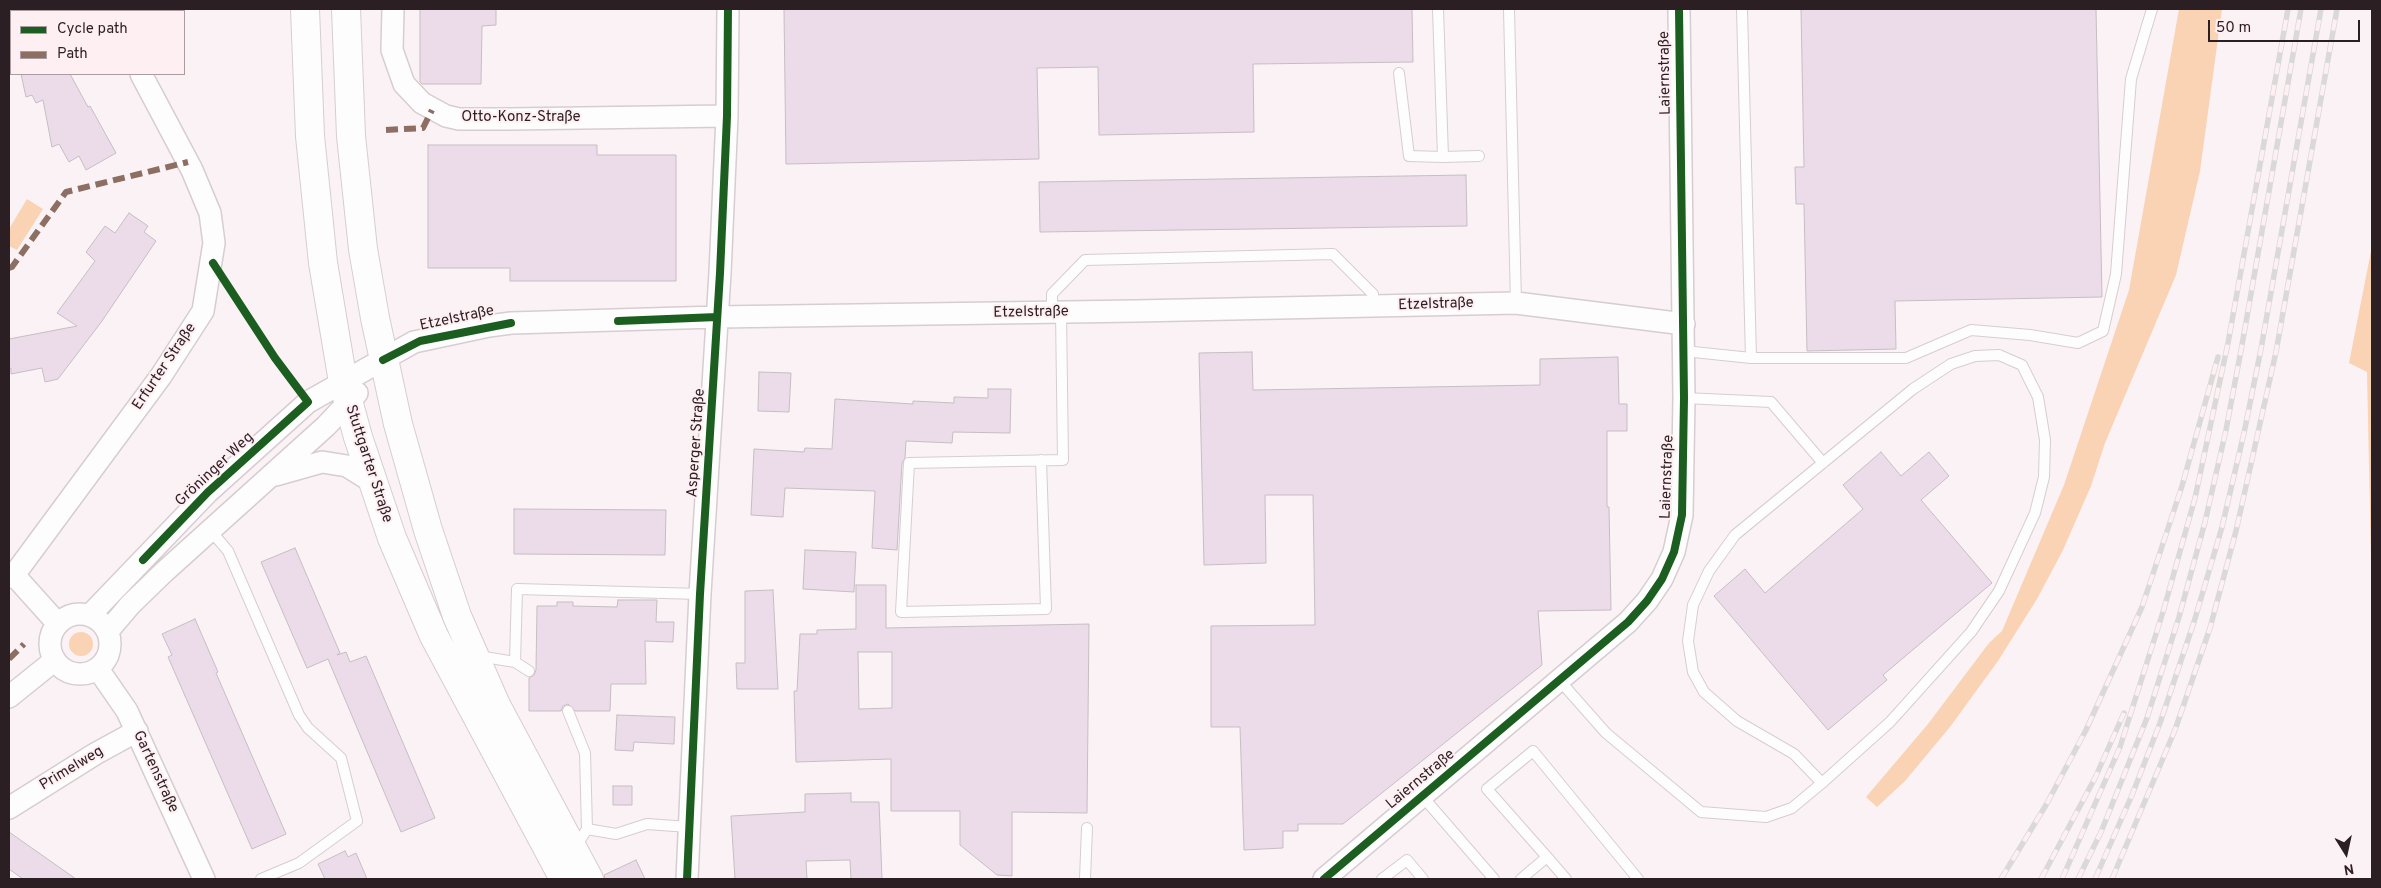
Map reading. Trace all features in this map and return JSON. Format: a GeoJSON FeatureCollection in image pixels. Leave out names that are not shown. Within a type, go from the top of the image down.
{"type":"FeatureCollection","features":[{"type":"Feature","properties":{"kind":"main road","name":"Stuttgarter Straße"},"geometry":{"type":"LineString","coordinates":[[306,9],[307,73],[315,199],[330,308],[346,392],[371,480],[392,538],[434,636],[564,879]]}},
{"type":"Feature","properties":{"kind":"main road"},"geometry":{"type":"LineString","coordinates":[[346,9],[351,136],[363,249],[383,360],[398,424],[431,539],[457,616],[496,705],[580,840],[588,879]]}},
{"type":"Feature","properties":{"kind":"street","name":"Otto-Konz-Straße"},"geometry":{"type":"LineString","coordinates":[[393,9],[392,50],[404,84],[422,103],[446,116],[459,119],[509,119],[728,116]]}},
{"type":"Feature","properties":{"kind":"street","name":"Asperger Straße"},"geometry":{"type":"LineString","coordinates":[[687,879],[700,594],[728,116],[728,9]]}},
{"type":"Feature","properties":{"kind":"street","name":"Laiernstraße"},"geometry":{"type":"LineString","coordinates":[[1324,879],[1621,628],[1647,601],[1662,579],[1674,552],[1682,516],[1684,398],[1679,9]]}},
{"type":"Feature","properties":{"kind":"street","name":"Erfurter Straße"},"geometry":{"type":"LineString","coordinates":[[58,624],[11,576],[160,376],[203,311],[213,263],[214,243],[210,214],[192,170],[141,75]]}},
{"type":"Feature","properties":{"kind":"street","name":"Etzelstraße"},"geometry":{"type":"LineString","coordinates":[[383,360],[420,341],[511,323],[717,317],[1516,303],[1684,324]]}},
{"type":"Feature","properties":{"kind":"street","name":"Gröninger Weg"},"geometry":{"type":"LineString","coordinates":[[108,631],[130,605],[164,572],[271,477],[346,392],[383,360]]}},
{"type":"Feature","properties":{"kind":"street","name":"Gröninger Weg"},"geometry":{"type":"LineString","coordinates":[[90,615],[208,492],[308,402],[346,392]]}},
{"type":"Feature","properties":{"kind":"street","name":"Gröninger Weg"},"geometry":{"type":"LineString","coordinates":[[271,477],[322,462],[347,466],[371,480]]}},
{"type":"Feature","properties":{"kind":"street"},"geometry":{"type":"LineString","coordinates":[[72,615],[90,615],[104,624],[108,631],[111,641],[110,652],[106,662],[98,669],[87,674],[74,674],[63,669],[55,660],[50,641],[58,624],[72,615]]}},
{"type":"Feature","properties":{"kind":"street"},"geometry":{"type":"LineString","coordinates":[[9,697],[55,660]]}},
{"type":"Feature","properties":{"kind":"street","name":"Gartenstraße"},"geometry":{"type":"LineString","coordinates":[[98,669],[118,696],[137,731],[204,879]]}},
{"type":"Feature","properties":{"kind":"street","name":"Primelweg"},"geometry":{"type":"LineString","coordinates":[[9,808],[137,731]]}},
{"type":"Feature","properties":{"kind":"lane"},"geometry":{"type":"LineString","coordinates":[[1438,9],[1442,157]]}},
{"type":"Feature","properties":{"kind":"lane"},"geometry":{"type":"LineString","coordinates":[[1509,9],[1516,303]]}},
{"type":"Feature","properties":{"kind":"lane"},"geometry":{"type":"LineString","coordinates":[[1742,9],[1750,358]]}},
{"type":"Feature","properties":{"kind":"lane"},"geometry":{"type":"LineString","coordinates":[[1684,351],[1750,358],[1906,358],[1971,330],[2030,335],[2078,343],[2103,331],[2116,274],[2131,79],[2152,9]]}},
{"type":"Feature","properties":{"kind":"lane"},"geometry":{"type":"LineString","coordinates":[[1398,73],[1409,156],[1479,156]]}},
{"type":"Feature","properties":{"kind":"lane"},"geometry":{"type":"LineString","coordinates":[[1041,460],[1046,609],[901,612],[909,463],[1041,460],[1063,460],[1057,312],[1052,294],[1085,260],[1333,254],[1373,294],[1373,307]]}},
{"type":"Feature","properties":{"kind":"lane"},"geometry":{"type":"LineString","coordinates":[[1560,681],[1606,733],[1701,812],[1766,817],[1792,808],[1822,783],[1890,722],[1971,632],[1999,591],[2035,513],[2044,477],[2045,440],[2038,397],[2022,365],[1999,355],[1975,356],[1951,364],[1913,389],[1735,535],[1709,571],[1693,605],[1688,641],[1693,672],[1704,692],[1737,721],[1794,754],[1822,783]]}},
{"type":"Feature","properties":{"kind":"lane"},"geometry":{"type":"LineString","coordinates":[[1684,398],[1771,402],[1823,463]]}},
{"type":"Feature","properties":{"kind":"lane"},"geometry":{"type":"LineString","coordinates":[[211,531],[228,551],[299,715],[308,728],[341,758],[358,821],[299,863],[261,879]]}},
{"type":"Feature","properties":{"kind":"lane"},"geometry":{"type":"LineString","coordinates":[[515,662],[517,589],[700,594]]}},
{"type":"Feature","properties":{"kind":"lane"},"geometry":{"type":"LineString","coordinates":[[474,656],[515,662],[529,671]]}},
{"type":"Feature","properties":{"kind":"lane"},"geometry":{"type":"LineString","coordinates":[[568,711],[585,753],[580,840],[616,834],[647,824],[689,827]]}},
{"type":"Feature","properties":{"kind":"lane"},"geometry":{"type":"LineString","coordinates":[[1566,879],[1487,789],[1533,751],[1638,879]]}},
{"type":"Feature","properties":{"kind":"lane"},"geometry":{"type":"LineString","coordinates":[[1423,797],[1494,879]]}},
{"type":"Feature","properties":{"kind":"lane"},"geometry":{"type":"LineString","coordinates":[[1085,879],[1086,828]]}},
{"type":"Feature","properties":{"kind":"lane"},"geometry":{"type":"LineString","coordinates":[[1521,879],[1547,857]]}},
{"type":"Feature","properties":{"kind":"lane"},"geometry":{"type":"LineString","coordinates":[[1382,879],[1407,860],[1423,879]]}},
{"type":"Feature","properties":{"kind":"shaded area"},"geometry":{"type":"Polygon","coordinates":[[[2179,9],[2222,9],[2200,171],[2176,275],[2105,443],[2091,486],[2063,550],[2037,599],[1998,661],[1950,727],[1905,781],[1877,807],[1866,797],[1928,724],[1989,643],[2002,631],[2064,485],[2129,290],[2179,9]]]}},
{"type":"Feature","properties":{"kind":"shaded area"},"geometry":{"type":"Polygon","coordinates":[[[27,199],[43,209],[17,250],[9,246],[9,229],[27,199]]]}},
{"type":"Feature","properties":{"kind":"shaded area"},"geometry":{"type":"Polygon","coordinates":[[[2372,246],[2372,606],[2367,372],[2349,363],[2372,246]]]}},
{"type":"Feature","properties":{"kind":"shaded area"},"geometry":{"type":"Polygon","coordinates":[[[81,632],[86,633],[92,639],[92,649],[86,655],[81,656],[76,655],[70,649],[69,644],[70,639],[76,633],[81,632]]]}},
{"type":"Feature","properties":{"kind":"building"},"geometry":{"type":"Polygon","coordinates":[[[420,9],[496,9],[496,25],[482,26],[481,84],[422,84],[420,82],[420,9]]]}},
{"type":"Feature","properties":{"kind":"building"},"geometry":{"type":"Polygon","coordinates":[[[784,9],[1412,9],[1413,62],[1253,64],[1254,132],[1099,135],[1098,67],[1037,68],[1039,159],[786,164],[784,9]]]}},
{"type":"Feature","properties":{"kind":"building"},"geometry":{"type":"Polygon","coordinates":[[[1801,9],[2096,9],[2102,297],[1895,301],[1896,349],[1807,351],[1804,204],[1796,204],[1795,167],[1804,167],[1801,9]]]}},
{"type":"Feature","properties":{"kind":"building"},"geometry":{"type":"Polygon","coordinates":[[[21,75],[71,75],[116,153],[86,170],[79,156],[69,162],[59,144],[52,147],[43,100],[36,103],[32,95],[26,97],[21,75]]]}},
{"type":"Feature","properties":{"kind":"building"},"geometry":{"type":"Polygon","coordinates":[[[428,145],[597,145],[597,155],[676,155],[676,281],[510,281],[510,268],[428,268],[428,145]]]}},
{"type":"Feature","properties":{"kind":"building"},"geometry":{"type":"Polygon","coordinates":[[[1466,175],[1467,226],[1040,232],[1039,182],[1466,175]]]}},
{"type":"Feature","properties":{"kind":"building"},"geometry":{"type":"Polygon","coordinates":[[[129,213],[148,226],[144,232],[156,241],[102,321],[58,379],[45,382],[42,368],[11,374],[11,368],[9,369],[9,339],[77,326],[57,313],[95,261],[86,252],[105,226],[115,233],[129,213]]]}},
{"type":"Feature","properties":{"kind":"building"},"geometry":{"type":"Polygon","coordinates":[[[1252,352],[1253,390],[1540,385],[1540,359],[1618,357],[1619,404],[1627,404],[1627,431],[1607,431],[1607,507],[1609,507],[1611,610],[1538,611],[1542,665],[1343,824],[1298,824],[1298,831],[1283,831],[1283,848],[1244,850],[1240,727],[1211,727],[1211,626],[1315,625],[1313,495],[1265,495],[1266,563],[1204,565],[1199,353],[1252,352]]]}},
{"type":"Feature","properties":{"kind":"building"},"geometry":{"type":"Polygon","coordinates":[[[759,372],[791,373],[789,412],[758,411],[759,372]]]}},
{"type":"Feature","properties":{"kind":"building"},"geometry":{"type":"Polygon","coordinates":[[[988,389],[1011,389],[1010,433],[953,432],[952,443],[906,441],[905,458],[902,463],[897,550],[872,548],[875,491],[785,488],[783,517],[751,515],[754,449],[804,452],[805,448],[832,449],[835,399],[913,404],[913,401],[954,403],[954,397],[988,398],[988,389]]]}},
{"type":"Feature","properties":{"kind":"building"},"geometry":{"type":"Polygon","coordinates":[[[1881,452],[1901,476],[1929,452],[1949,476],[1921,500],[1992,583],[1883,675],[1887,680],[1828,730],[1714,596],[1745,569],[1765,593],[1863,509],[1843,485],[1881,452]]]}},
{"type":"Feature","properties":{"kind":"building"},"geometry":{"type":"Polygon","coordinates":[[[514,509],[666,510],[665,555],[514,554],[514,509]]]}},
{"type":"Feature","properties":{"kind":"building"},"geometry":{"type":"Polygon","coordinates":[[[295,548],[340,653],[337,655],[346,652],[350,662],[366,656],[435,818],[401,832],[328,659],[307,668],[261,562],[295,548]]]}},
{"type":"Feature","properties":{"kind":"building"},"geometry":{"type":"Polygon","coordinates":[[[805,550],[856,552],[854,592],[803,589],[805,550]]]}},
{"type":"Feature","properties":{"kind":"building"},"geometry":{"type":"Polygon","coordinates":[[[856,585],[886,585],[886,628],[1089,624],[1087,813],[1012,812],[1012,876],[997,875],[960,845],[960,811],[891,811],[891,759],[796,762],[794,691],[797,691],[800,634],[817,634],[817,630],[856,629],[856,585]],[[858,652],[859,709],[892,708],[892,652],[858,652]]]}},
{"type":"Feature","properties":{"kind":"building"},"geometry":{"type":"Polygon","coordinates":[[[773,590],[778,689],[737,689],[736,663],[745,663],[745,591],[773,590]]]}},
{"type":"Feature","properties":{"kind":"building"},"geometry":{"type":"Polygon","coordinates":[[[618,600],[657,600],[656,622],[674,622],[673,642],[645,641],[646,684],[611,684],[610,711],[575,711],[568,704],[563,706],[561,711],[529,711],[529,678],[534,675],[536,670],[537,606],[557,606],[557,602],[573,602],[573,606],[617,607],[618,600]]]}},
{"type":"Feature","properties":{"kind":"building"},"geometry":{"type":"Polygon","coordinates":[[[195,619],[218,672],[216,673],[286,834],[252,849],[168,657],[172,655],[162,634],[195,619]]]}},
{"type":"Feature","properties":{"kind":"building"},"geometry":{"type":"Polygon","coordinates":[[[617,715],[675,717],[674,744],[634,742],[633,751],[615,750],[617,715]]]}},
{"type":"Feature","properties":{"kind":"building"},"geometry":{"type":"Polygon","coordinates":[[[613,786],[632,786],[632,805],[613,805],[613,786]]]}},
{"type":"Feature","properties":{"kind":"building"},"geometry":{"type":"Polygon","coordinates":[[[851,793],[851,802],[879,802],[882,879],[851,879],[850,860],[806,861],[807,879],[735,879],[731,816],[805,812],[805,794],[851,793]]]}},
{"type":"Feature","properties":{"kind":"building"},"geometry":{"type":"Polygon","coordinates":[[[9,832],[76,879],[23,879],[9,869],[9,832]]]}},
{"type":"Feature","properties":{"kind":"building"},"geometry":{"type":"Polygon","coordinates":[[[345,851],[348,857],[356,853],[367,879],[325,879],[318,864],[345,851]]]}},
{"type":"Feature","properties":{"kind":"building"},"geometry":{"type":"Polygon","coordinates":[[[636,860],[645,879],[605,879],[604,875],[636,860]]]}},
{"type":"Feature","properties":{"kind":"railway"},"geometry":{"type":"LineString","coordinates":[[2062,879],[2120,747],[2163,612],[2195,498],[2228,343],[2288,9]]}},
{"type":"Feature","properties":{"kind":"railway"},"geometry":{"type":"LineString","coordinates":[[2078,879],[2101,832],[2147,718],[2179,617],[2205,522],[2226,430],[2242,345],[2301,9]]}},
{"type":"Feature","properties":{"kind":"railway"},"geometry":{"type":"LineString","coordinates":[[2095,879],[2132,795],[2160,723],[2194,622],[2222,527],[2261,349],[2321,9]]}},
{"type":"Feature","properties":{"kind":"railway"},"geometry":{"type":"LineString","coordinates":[[2112,879],[2175,730],[2210,628],[2236,531],[2276,352],[2337,9]]}},
{"type":"Feature","properties":{"kind":"railway"},"geometry":{"type":"LineString","coordinates":[[2001,879],[2046,805],[2086,730],[2142,607],[2182,486],[2218,357]]}},
{"type":"Feature","properties":{"kind":"railway"},"geometry":{"type":"LineString","coordinates":[[2041,879],[2095,778],[2124,713]]}},
{"type":"Feature","properties":{"kind":"marked path"},"geometry":{"type":"LineString","coordinates":[[386,130],[423,128],[432,110]]}},
{"type":"Feature","properties":{"kind":"marked path"},"geometry":{"type":"LineString","coordinates":[[9,268],[12,267],[66,192],[188,162]]}},
{"type":"Feature","properties":{"kind":"marked path"},"geometry":{"type":"LineString","coordinates":[[9,659],[24,644]]}},
{"type":"Feature","properties":{"kind":"cycle path"},"geometry":{"type":"LineString","coordinates":[[687,879],[700,594],[720,273],[727,116],[728,9]]}},
{"type":"Feature","properties":{"kind":"cycle path"},"geometry":{"type":"LineString","coordinates":[[1324,879],[1628,622],[1647,601],[1662,579],[1674,552],[1682,515],[1684,398],[1679,9]]}},
{"type":"Feature","properties":{"kind":"cycle path"},"geometry":{"type":"LineString","coordinates":[[143,560],[208,492],[308,402],[275,358],[213,263]]}},
{"type":"Feature","properties":{"kind":"cycle path"},"geometry":{"type":"LineString","coordinates":[[618,321],[717,317]]}},
{"type":"Feature","properties":{"kind":"cycle path"},"geometry":{"type":"LineString","coordinates":[[383,360],[420,341],[511,323]]}}]}
